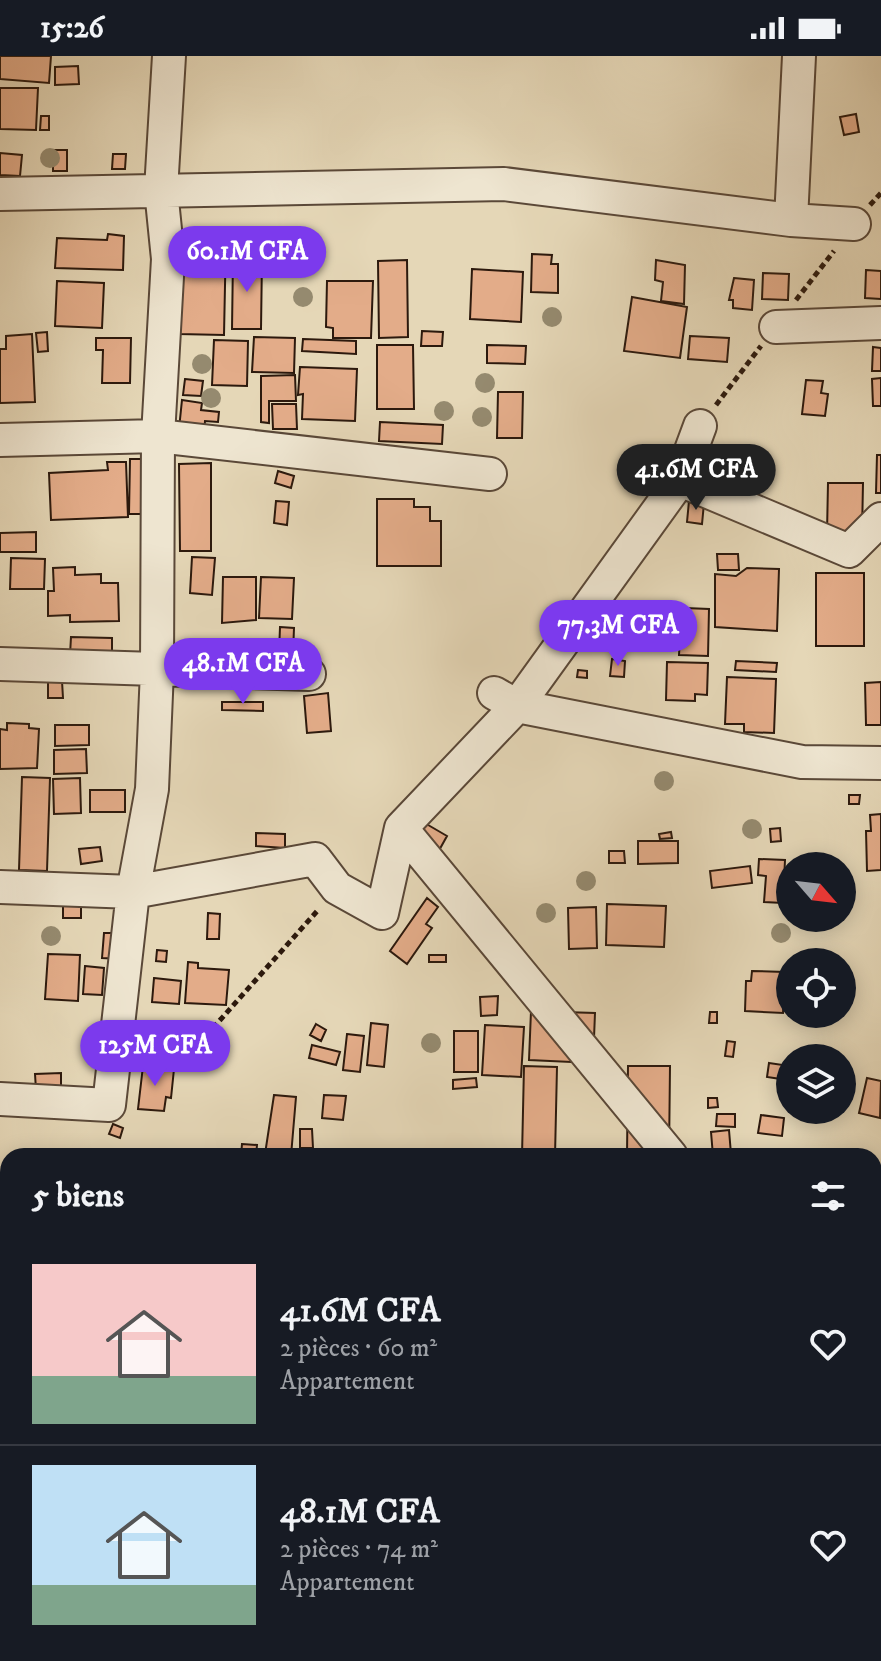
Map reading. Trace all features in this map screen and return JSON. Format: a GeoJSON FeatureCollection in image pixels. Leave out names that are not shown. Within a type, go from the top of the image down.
{"type":"FeatureCollection","features":[{"type":"Feature","properties":{"kind":"street"},"geometry":{"type":"LineString","coordinates":[[0,1099],[109,1105],[133,892],[152,789],[157,670],[158,436],[168,259],[161,190],[169,56]]}},
{"type":"Feature","properties":{"kind":"street"},"geometry":{"type":"LineString","coordinates":[[791,220],[799,56]]}},
{"type":"Feature","properties":{"kind":"street"},"geometry":{"type":"LineString","coordinates":[[0,194],[504,184],[791,220],[854,224]]}},
{"type":"Feature","properties":{"kind":"street"},"geometry":{"type":"LineString","coordinates":[[776,327],[881,323]]}},
{"type":"Feature","properties":{"kind":"street"},"geometry":{"type":"LineString","coordinates":[[0,887],[133,892],[315,859],[337,888],[382,913],[401,828],[680,480],[700,426]]}},
{"type":"Feature","properties":{"kind":"street"},"geometry":{"type":"LineString","coordinates":[[0,440],[158,436],[490,474]]}},
{"type":"Feature","properties":{"kind":"street"},"geometry":{"type":"LineString","coordinates":[[680,480],[849,551],[881,519]]}},
{"type":"Feature","properties":{"kind":"street"},"geometry":{"type":"LineString","coordinates":[[0,664],[309,674]]}},
{"type":"Feature","properties":{"kind":"street"},"geometry":{"type":"LineString","coordinates":[[505,700],[802,762],[881,763]]}},
{"type":"Feature","properties":{"kind":"street"},"geometry":{"type":"LineString","coordinates":[[401,828],[664,1148]]}},
{"type":"Feature","properties":{"kind":"path"},"geometry":{"type":"LineString","coordinates":[[213,1028],[337,888]]}},
{"type":"Feature","properties":{"kind":"building"},"geometry":{"type":"Polygon","coordinates":[[[0,56],[51,56],[49,83],[0,79],[0,56]]]}},
{"type":"Feature","properties":{"kind":"building"},"geometry":{"type":"Polygon","coordinates":[[[78,66],[79,84],[55,85],[55,67],[78,66]]]}},
{"type":"Feature","properties":{"kind":"building"},"geometry":{"type":"Polygon","coordinates":[[[0,88],[38,88],[36,130],[0,129],[0,88]]]}},
{"type":"Feature","properties":{"kind":"building"},"geometry":{"type":"Polygon","coordinates":[[[856,114],[859,132],[844,135],[840,117],[856,114]]]}},
{"type":"Feature","properties":{"kind":"building"},"geometry":{"type":"Polygon","coordinates":[[[41,116],[49,116],[49,130],[40,130],[41,116]]]}},
{"type":"Feature","properties":{"kind":"building"},"geometry":{"type":"Polygon","coordinates":[[[53,150],[67,150],[67,171],[53,171],[53,150]]]}},
{"type":"Feature","properties":{"kind":"building"},"geometry":{"type":"Polygon","coordinates":[[[0,153],[22,155],[20,176],[0,175],[0,153]]]}},
{"type":"Feature","properties":{"kind":"building"},"geometry":{"type":"Polygon","coordinates":[[[113,154],[126,154],[125,169],[112,169],[113,154]]]}},
{"type":"Feature","properties":{"kind":"building"},"geometry":{"type":"Polygon","coordinates":[[[108,234],[124,236],[123,270],[55,268],[57,238],[107,240],[108,234]]]}},
{"type":"Feature","properties":{"kind":"building"},"geometry":{"type":"Polygon","coordinates":[[[181,235],[226,236],[224,335],[179,334],[181,235]]]}},
{"type":"Feature","properties":{"kind":"building"},"geometry":{"type":"Polygon","coordinates":[[[532,254],[552,255],[551,264],[558,264],[558,293],[531,292],[532,254]]]}},
{"type":"Feature","properties":{"kind":"building"},"geometry":{"type":"Polygon","coordinates":[[[233,258],[262,258],[261,329],[232,329],[233,258]]]}},
{"type":"Feature","properties":{"kind":"building"},"geometry":{"type":"Polygon","coordinates":[[[407,260],[408,337],[379,338],[378,261],[407,260]]]}},
{"type":"Feature","properties":{"kind":"building"},"geometry":{"type":"Polygon","coordinates":[[[656,260],[685,265],[684,304],[661,301],[663,282],[655,280],[656,260]]]}},
{"type":"Feature","properties":{"kind":"building"},"geometry":{"type":"Polygon","coordinates":[[[472,269],[523,272],[521,322],[470,319],[472,269]]]}},
{"type":"Feature","properties":{"kind":"building"},"geometry":{"type":"Polygon","coordinates":[[[866,270],[881,271],[881,299],[865,298],[866,270]]]}},
{"type":"Feature","properties":{"kind":"building"},"geometry":{"type":"Polygon","coordinates":[[[763,273],[789,274],[788,300],[762,299],[763,273]]]}},
{"type":"Feature","properties":{"kind":"building"},"geometry":{"type":"Polygon","coordinates":[[[734,278],[754,280],[752,310],[733,308],[733,300],[729,300],[734,278]]]}},
{"type":"Feature","properties":{"kind":"building"},"geometry":{"type":"Polygon","coordinates":[[[57,281],[104,283],[102,328],[55,326],[57,281]]]}},
{"type":"Feature","properties":{"kind":"building"},"geometry":{"type":"Polygon","coordinates":[[[327,281],[373,281],[371,338],[333,338],[333,328],[326,327],[327,281]]]}},
{"type":"Feature","properties":{"kind":"building"},"geometry":{"type":"Polygon","coordinates":[[[632,297],[687,307],[680,358],[624,351],[632,297]]]}},
{"type":"Feature","properties":{"kind":"building"},"geometry":{"type":"Polygon","coordinates":[[[422,331],[443,332],[442,346],[421,346],[422,331]]]}},
{"type":"Feature","properties":{"kind":"building"},"geometry":{"type":"Polygon","coordinates":[[[47,332],[48,351],[38,352],[36,333],[47,332]]]}},
{"type":"Feature","properties":{"kind":"building"},"geometry":{"type":"Polygon","coordinates":[[[32,334],[35,402],[0,403],[0,349],[6,349],[6,336],[32,334]]]}},
{"type":"Feature","properties":{"kind":"building"},"geometry":{"type":"Polygon","coordinates":[[[690,336],[729,338],[727,362],[688,359],[690,336]]]}},
{"type":"Feature","properties":{"kind":"building"},"geometry":{"type":"Polygon","coordinates":[[[254,337],[295,338],[294,373],[252,372],[254,337]]]}},
{"type":"Feature","properties":{"kind":"building"},"geometry":{"type":"Polygon","coordinates":[[[96,338],[131,338],[130,383],[102,383],[103,350],[96,350],[96,338]]]}},
{"type":"Feature","properties":{"kind":"building"},"geometry":{"type":"Polygon","coordinates":[[[303,339],[356,341],[356,354],[302,351],[303,339]]]}},
{"type":"Feature","properties":{"kind":"building"},"geometry":{"type":"Polygon","coordinates":[[[214,340],[248,341],[247,386],[212,385],[214,340]]]}},
{"type":"Feature","properties":{"kind":"building"},"geometry":{"type":"Polygon","coordinates":[[[377,345],[413,345],[414,409],[377,409],[377,345]]]}},
{"type":"Feature","properties":{"kind":"building"},"geometry":{"type":"Polygon","coordinates":[[[487,345],[526,346],[525,364],[487,363],[487,345]]]}},
{"type":"Feature","properties":{"kind":"building"},"geometry":{"type":"Polygon","coordinates":[[[873,347],[881,348],[881,371],[872,371],[873,347]]]}},
{"type":"Feature","properties":{"kind":"building"},"geometry":{"type":"Polygon","coordinates":[[[300,367],[357,369],[355,421],[302,419],[303,394],[298,395],[300,367]]]}},
{"type":"Feature","properties":{"kind":"building"},"geometry":{"type":"Polygon","coordinates":[[[295,375],[296,401],[269,401],[269,423],[261,422],[261,376],[295,375]]]}},
{"type":"Feature","properties":{"kind":"building"},"geometry":{"type":"Polygon","coordinates":[[[881,378],[881,406],[873,406],[872,379],[881,378]]]}},
{"type":"Feature","properties":{"kind":"building"},"geometry":{"type":"Polygon","coordinates":[[[185,379],[203,381],[201,396],[183,395],[185,379]]]}},
{"type":"Feature","properties":{"kind":"building"},"geometry":{"type":"Polygon","coordinates":[[[806,380],[823,381],[821,393],[828,394],[825,416],[802,414],[806,380]]]}},
{"type":"Feature","properties":{"kind":"building"},"geometry":{"type":"Polygon","coordinates":[[[498,392],[523,392],[522,438],[497,438],[498,392]]]}},
{"type":"Feature","properties":{"kind":"building"},"geometry":{"type":"Polygon","coordinates":[[[182,400],[202,403],[201,410],[219,412],[218,422],[205,421],[204,432],[179,429],[182,400]]]}},
{"type":"Feature","properties":{"kind":"building"},"geometry":{"type":"Polygon","coordinates":[[[272,404],[296,404],[297,429],[273,429],[272,404]]]}},
{"type":"Feature","properties":{"kind":"building"},"geometry":{"type":"Polygon","coordinates":[[[380,422],[443,425],[442,444],[379,441],[380,422]]]}},
{"type":"Feature","properties":{"kind":"building"},"geometry":{"type":"Polygon","coordinates":[[[877,455],[881,455],[881,493],[876,493],[877,455]]]}},
{"type":"Feature","properties":{"kind":"building"},"geometry":{"type":"Polygon","coordinates":[[[130,459],[142,459],[141,514],[129,514],[130,459]]]}},
{"type":"Feature","properties":{"kind":"building"},"geometry":{"type":"Polygon","coordinates":[[[107,462],[126,462],[128,517],[51,520],[49,473],[108,470],[107,462]]]}},
{"type":"Feature","properties":{"kind":"building"},"geometry":{"type":"Polygon","coordinates":[[[211,463],[211,551],[180,551],[179,464],[211,463]]]}},
{"type":"Feature","properties":{"kind":"building"},"geometry":{"type":"Polygon","coordinates":[[[278,471],[294,476],[291,488],[275,483],[278,471]]]}},
{"type":"Feature","properties":{"kind":"building"},"geometry":{"type":"Polygon","coordinates":[[[828,483],[863,483],[862,533],[827,533],[828,483]]]}},
{"type":"Feature","properties":{"kind":"building"},"geometry":{"type":"Polygon","coordinates":[[[377,499],[414,499],[414,507],[430,507],[430,521],[441,521],[441,566],[377,566],[377,499]]]}},
{"type":"Feature","properties":{"kind":"building"},"geometry":{"type":"Polygon","coordinates":[[[276,501],[289,502],[287,525],[274,523],[276,501]]]}},
{"type":"Feature","properties":{"kind":"building"},"geometry":{"type":"Polygon","coordinates":[[[689,501],[704,503],[702,524],[687,522],[689,501]]]}},
{"type":"Feature","properties":{"kind":"building"},"geometry":{"type":"Polygon","coordinates":[[[36,532],[36,552],[0,552],[0,533],[36,532]]]}},
{"type":"Feature","properties":{"kind":"building"},"geometry":{"type":"Polygon","coordinates":[[[717,554],[738,554],[739,570],[718,570],[717,554]]]}},
{"type":"Feature","properties":{"kind":"building"},"geometry":{"type":"Polygon","coordinates":[[[192,557],[215,558],[212,595],[190,593],[192,557]]]}},
{"type":"Feature","properties":{"kind":"building"},"geometry":{"type":"Polygon","coordinates":[[[11,558],[45,559],[44,589],[10,589],[11,558]]]}},
{"type":"Feature","properties":{"kind":"building"},"geometry":{"type":"Polygon","coordinates":[[[75,567],[75,575],[101,574],[101,583],[118,583],[119,621],[70,622],[70,615],[48,616],[48,591],[54,591],[53,568],[75,567]]]}},
{"type":"Feature","properties":{"kind":"building"},"geometry":{"type":"Polygon","coordinates":[[[747,568],[779,569],[777,631],[715,627],[715,574],[736,576],[747,568]]]}},
{"type":"Feature","properties":{"kind":"building"},"geometry":{"type":"Polygon","coordinates":[[[816,573],[864,573],[864,646],[816,646],[816,573]]]}},
{"type":"Feature","properties":{"kind":"building"},"geometry":{"type":"Polygon","coordinates":[[[223,577],[256,577],[256,620],[222,623],[223,577]]]}},
{"type":"Feature","properties":{"kind":"building"},"geometry":{"type":"Polygon","coordinates":[[[261,577],[294,578],[292,619],[259,618],[261,577]]]}},
{"type":"Feature","properties":{"kind":"building"},"geometry":{"type":"Polygon","coordinates":[[[685,608],[709,609],[708,656],[679,655],[685,608]]]}},
{"type":"Feature","properties":{"kind":"building"},"geometry":{"type":"Polygon","coordinates":[[[280,627],[294,628],[293,654],[279,653],[280,627]]]}},
{"type":"Feature","properties":{"kind":"building"},"geometry":{"type":"Polygon","coordinates":[[[665,632],[665,642],[643,642],[643,633],[665,632]]]}},
{"type":"Feature","properties":{"kind":"building"},"geometry":{"type":"Polygon","coordinates":[[[619,635],[635,637],[634,651],[618,649],[619,635]]]}},
{"type":"Feature","properties":{"kind":"building"},"geometry":{"type":"Polygon","coordinates":[[[71,637],[112,638],[112,656],[70,655],[71,637]]]}},
{"type":"Feature","properties":{"kind":"building"},"geometry":{"type":"Polygon","coordinates":[[[185,642],[207,642],[207,663],[185,662],[185,642]]]}},
{"type":"Feature","properties":{"kind":"building"},"geometry":{"type":"Polygon","coordinates":[[[612,659],[625,661],[624,677],[610,676],[612,659]]]}},
{"type":"Feature","properties":{"kind":"building"},"geometry":{"type":"Polygon","coordinates":[[[736,661],[777,663],[776,672],[735,670],[736,661]]]}},
{"type":"Feature","properties":{"kind":"building"},"geometry":{"type":"Polygon","coordinates":[[[667,662],[708,663],[707,695],[695,694],[695,701],[666,700],[667,662]]]}},
{"type":"Feature","properties":{"kind":"building"},"geometry":{"type":"Polygon","coordinates":[[[578,670],[587,671],[587,678],[577,677],[578,670]]]}},
{"type":"Feature","properties":{"kind":"building"},"geometry":{"type":"Polygon","coordinates":[[[727,677],[776,679],[774,733],[744,732],[744,724],[725,724],[727,677]]]}},
{"type":"Feature","properties":{"kind":"building"},"geometry":{"type":"Polygon","coordinates":[[[48,681],[62,681],[63,698],[48,698],[48,681]]]}},
{"type":"Feature","properties":{"kind":"building"},"geometry":{"type":"Polygon","coordinates":[[[881,682],[881,725],[866,725],[865,683],[881,682]]]}},
{"type":"Feature","properties":{"kind":"building"},"geometry":{"type":"Polygon","coordinates":[[[328,693],[331,731],[307,733],[304,696],[328,693]]]}},
{"type":"Feature","properties":{"kind":"building"},"geometry":{"type":"Polygon","coordinates":[[[222,702],[263,702],[263,711],[222,710],[222,702]]]}},
{"type":"Feature","properties":{"kind":"building"},"geometry":{"type":"Polygon","coordinates":[[[7,723],[29,724],[29,728],[39,729],[37,768],[0,769],[0,729],[7,730],[7,723]]]}},
{"type":"Feature","properties":{"kind":"building"},"geometry":{"type":"Polygon","coordinates":[[[55,725],[89,725],[89,745],[55,746],[55,725]]]}},
{"type":"Feature","properties":{"kind":"building"},"geometry":{"type":"Polygon","coordinates":[[[86,749],[87,773],[54,774],[54,750],[86,749]]]}},
{"type":"Feature","properties":{"kind":"building"},"geometry":{"type":"Polygon","coordinates":[[[22,777],[50,778],[47,871],[19,870],[22,777]]]}},
{"type":"Feature","properties":{"kind":"building"},"geometry":{"type":"Polygon","coordinates":[[[80,778],[81,813],[54,814],[53,779],[80,778]]]}},
{"type":"Feature","properties":{"kind":"building"},"geometry":{"type":"Polygon","coordinates":[[[90,790],[125,790],[125,812],[90,812],[90,790]]]}},
{"type":"Feature","properties":{"kind":"building"},"geometry":{"type":"Polygon","coordinates":[[[849,795],[860,795],[859,804],[849,804],[849,795]]]}},
{"type":"Feature","properties":{"kind":"building"},"geometry":{"type":"Polygon","coordinates":[[[881,814],[881,870],[867,871],[866,831],[871,831],[870,815],[881,814]]]}},
{"type":"Feature","properties":{"kind":"building"},"geometry":{"type":"Polygon","coordinates":[[[423,822],[447,836],[437,854],[413,839],[423,822]]]}},
{"type":"Feature","properties":{"kind":"building"},"geometry":{"type":"Polygon","coordinates":[[[780,828],[781,841],[771,842],[770,829],[780,828]]]}},
{"type":"Feature","properties":{"kind":"building"},"geometry":{"type":"Polygon","coordinates":[[[671,832],[672,838],[660,839],[659,834],[671,832]]]}},
{"type":"Feature","properties":{"kind":"building"},"geometry":{"type":"Polygon","coordinates":[[[256,833],[285,834],[285,848],[256,846],[256,833]]]}},
{"type":"Feature","properties":{"kind":"building"},"geometry":{"type":"Polygon","coordinates":[[[638,841],[678,841],[678,863],[638,864],[638,841]]]}},
{"type":"Feature","properties":{"kind":"building"},"geometry":{"type":"Polygon","coordinates":[[[100,847],[102,861],[81,864],[79,849],[100,847]]]}},
{"type":"Feature","properties":{"kind":"building"},"geometry":{"type":"Polygon","coordinates":[[[609,851],[624,851],[625,863],[609,863],[609,851]]]}},
{"type":"Feature","properties":{"kind":"building"},"geometry":{"type":"Polygon","coordinates":[[[759,859],[776,860],[776,903],[764,902],[766,876],[758,875],[759,859]]]}},
{"type":"Feature","properties":{"kind":"building"},"geometry":{"type":"Polygon","coordinates":[[[750,866],[752,883],[712,888],[710,871],[750,866]]]}},
{"type":"Feature","properties":{"kind":"building"},"geometry":{"type":"Polygon","coordinates":[[[427,898],[438,907],[426,924],[432,928],[407,964],[390,951],[427,898]]]}},
{"type":"Feature","properties":{"kind":"building"},"geometry":{"type":"Polygon","coordinates":[[[607,904],[666,906],[664,947],[606,945],[607,904]]]}},
{"type":"Feature","properties":{"kind":"building"},"geometry":{"type":"Polygon","coordinates":[[[63,906],[81,906],[81,918],[63,918],[63,906]]]}},
{"type":"Feature","properties":{"kind":"building"},"geometry":{"type":"Polygon","coordinates":[[[596,907],[597,948],[569,949],[568,908],[596,907]]]}},
{"type":"Feature","properties":{"kind":"building"},"geometry":{"type":"Polygon","coordinates":[[[208,913],[220,914],[219,939],[207,939],[208,913]]]}},
{"type":"Feature","properties":{"kind":"building"},"geometry":{"type":"Polygon","coordinates":[[[104,933],[122,933],[120,959],[102,958],[104,933]]]}},
{"type":"Feature","properties":{"kind":"building"},"geometry":{"type":"Polygon","coordinates":[[[157,950],[167,951],[166,962],[156,961],[157,950]]]}},
{"type":"Feature","properties":{"kind":"building"},"geometry":{"type":"Polygon","coordinates":[[[48,954],[80,955],[78,1001],[45,999],[48,954]]]}},
{"type":"Feature","properties":{"kind":"building"},"geometry":{"type":"Polygon","coordinates":[[[429,955],[446,955],[446,962],[429,962],[429,955]]]}},
{"type":"Feature","properties":{"kind":"building"},"geometry":{"type":"Polygon","coordinates":[[[188,962],[198,963],[198,968],[229,970],[226,1005],[185,1003],[188,962]]]}},
{"type":"Feature","properties":{"kind":"building"},"geometry":{"type":"Polygon","coordinates":[[[85,966],[104,968],[102,995],[83,994],[85,966]]]}},
{"type":"Feature","properties":{"kind":"building"},"geometry":{"type":"Polygon","coordinates":[[[752,971],[776,972],[776,1013],[745,1011],[746,981],[751,981],[752,971]]]}},
{"type":"Feature","properties":{"kind":"building"},"geometry":{"type":"Polygon","coordinates":[[[154,978],[181,981],[179,1004],[152,1002],[154,978]]]}},
{"type":"Feature","properties":{"kind":"building"},"geometry":{"type":"Polygon","coordinates":[[[498,996],[497,1015],[481,1016],[480,997],[498,996]]]}},
{"type":"Feature","properties":{"kind":"building"},"geometry":{"type":"Polygon","coordinates":[[[531,1011],[595,1013],[593,1063],[529,1060],[531,1011]]]}},
{"type":"Feature","properties":{"kind":"building"},"geometry":{"type":"Polygon","coordinates":[[[710,1012],[717,1012],[717,1023],[709,1023],[710,1012]]]}},
{"type":"Feature","properties":{"kind":"building"},"geometry":{"type":"Polygon","coordinates":[[[371,1023],[388,1025],[384,1067],[367,1065],[371,1023]]]}},
{"type":"Feature","properties":{"kind":"building"},"geometry":{"type":"Polygon","coordinates":[[[316,1024],[326,1030],[321,1041],[310,1035],[316,1024]]]}},
{"type":"Feature","properties":{"kind":"building"},"geometry":{"type":"Polygon","coordinates":[[[485,1025],[524,1027],[521,1077],[482,1075],[485,1025]]]}},
{"type":"Feature","properties":{"kind":"building"},"geometry":{"type":"Polygon","coordinates":[[[454,1031],[478,1031],[478,1072],[454,1072],[454,1031]]]}},
{"type":"Feature","properties":{"kind":"building"},"geometry":{"type":"Polygon","coordinates":[[[347,1034],[364,1036],[360,1072],[343,1070],[347,1034]]]}},
{"type":"Feature","properties":{"kind":"building"},"geometry":{"type":"Polygon","coordinates":[[[727,1041],[735,1042],[733,1057],[725,1056],[727,1041]]]}},
{"type":"Feature","properties":{"kind":"building"},"geometry":{"type":"Polygon","coordinates":[[[312,1045],[340,1052],[336,1065],[309,1058],[312,1045]]]}},
{"type":"Feature","properties":{"kind":"building"},"geometry":{"type":"Polygon","coordinates":[[[769,1063],[776,1064],[776,1078],[767,1077],[769,1063]]]}},
{"type":"Feature","properties":{"kind":"building"},"geometry":{"type":"Polygon","coordinates":[[[143,1066],[174,1069],[171,1098],[166,1097],[164,1111],[138,1109],[143,1066]]]}},
{"type":"Feature","properties":{"kind":"building"},"geometry":{"type":"Polygon","coordinates":[[[524,1066],[557,1067],[555,1148],[522,1148],[524,1066]]]}},
{"type":"Feature","properties":{"kind":"building"},"geometry":{"type":"Polygon","coordinates":[[[628,1066],[670,1066],[669,1148],[627,1148],[628,1066]]]}},
{"type":"Feature","properties":{"kind":"building"},"geometry":{"type":"Polygon","coordinates":[[[61,1073],[61,1089],[36,1090],[35,1074],[61,1073]]]}},
{"type":"Feature","properties":{"kind":"building"},"geometry":{"type":"Polygon","coordinates":[[[476,1078],[477,1087],[453,1089],[453,1080],[476,1078]]]}},
{"type":"Feature","properties":{"kind":"building"},"geometry":{"type":"Polygon","coordinates":[[[867,1078],[881,1081],[880,1118],[859,1113],[867,1078]]]}},
{"type":"Feature","properties":{"kind":"building"},"geometry":{"type":"Polygon","coordinates":[[[274,1095],[296,1097],[292,1148],[266,1148],[274,1095]]]}},
{"type":"Feature","properties":{"kind":"building"},"geometry":{"type":"Polygon","coordinates":[[[324,1095],[346,1096],[343,1120],[322,1118],[324,1095]]]}},
{"type":"Feature","properties":{"kind":"building"},"geometry":{"type":"Polygon","coordinates":[[[708,1098],[717,1098],[718,1107],[708,1108],[708,1098]]]}},
{"type":"Feature","properties":{"kind":"building"},"geometry":{"type":"Polygon","coordinates":[[[717,1114],[735,1114],[735,1127],[716,1126],[717,1114]]]}},
{"type":"Feature","properties":{"kind":"building"},"geometry":{"type":"Polygon","coordinates":[[[761,1115],[776,1117],[776,1124],[783,1124],[782,1136],[758,1133],[761,1115]]]}},
{"type":"Feature","properties":{"kind":"building"},"geometry":{"type":"Polygon","coordinates":[[[113,1124],[123,1128],[120,1138],[109,1134],[113,1124]]]}},
{"type":"Feature","properties":{"kind":"building"},"geometry":{"type":"Polygon","coordinates":[[[300,1129],[312,1129],[313,1148],[300,1148],[300,1129]]]}},
{"type":"Feature","properties":{"kind":"building"},"geometry":{"type":"Polygon","coordinates":[[[729,1130],[730,1148],[712,1148],[711,1132],[729,1130]]]}},
{"type":"Feature","properties":{"kind":"building"},"geometry":{"type":"Polygon","coordinates":[[[242,1144],[257,1145],[257,1148],[242,1148],[242,1144]]]}}]}
